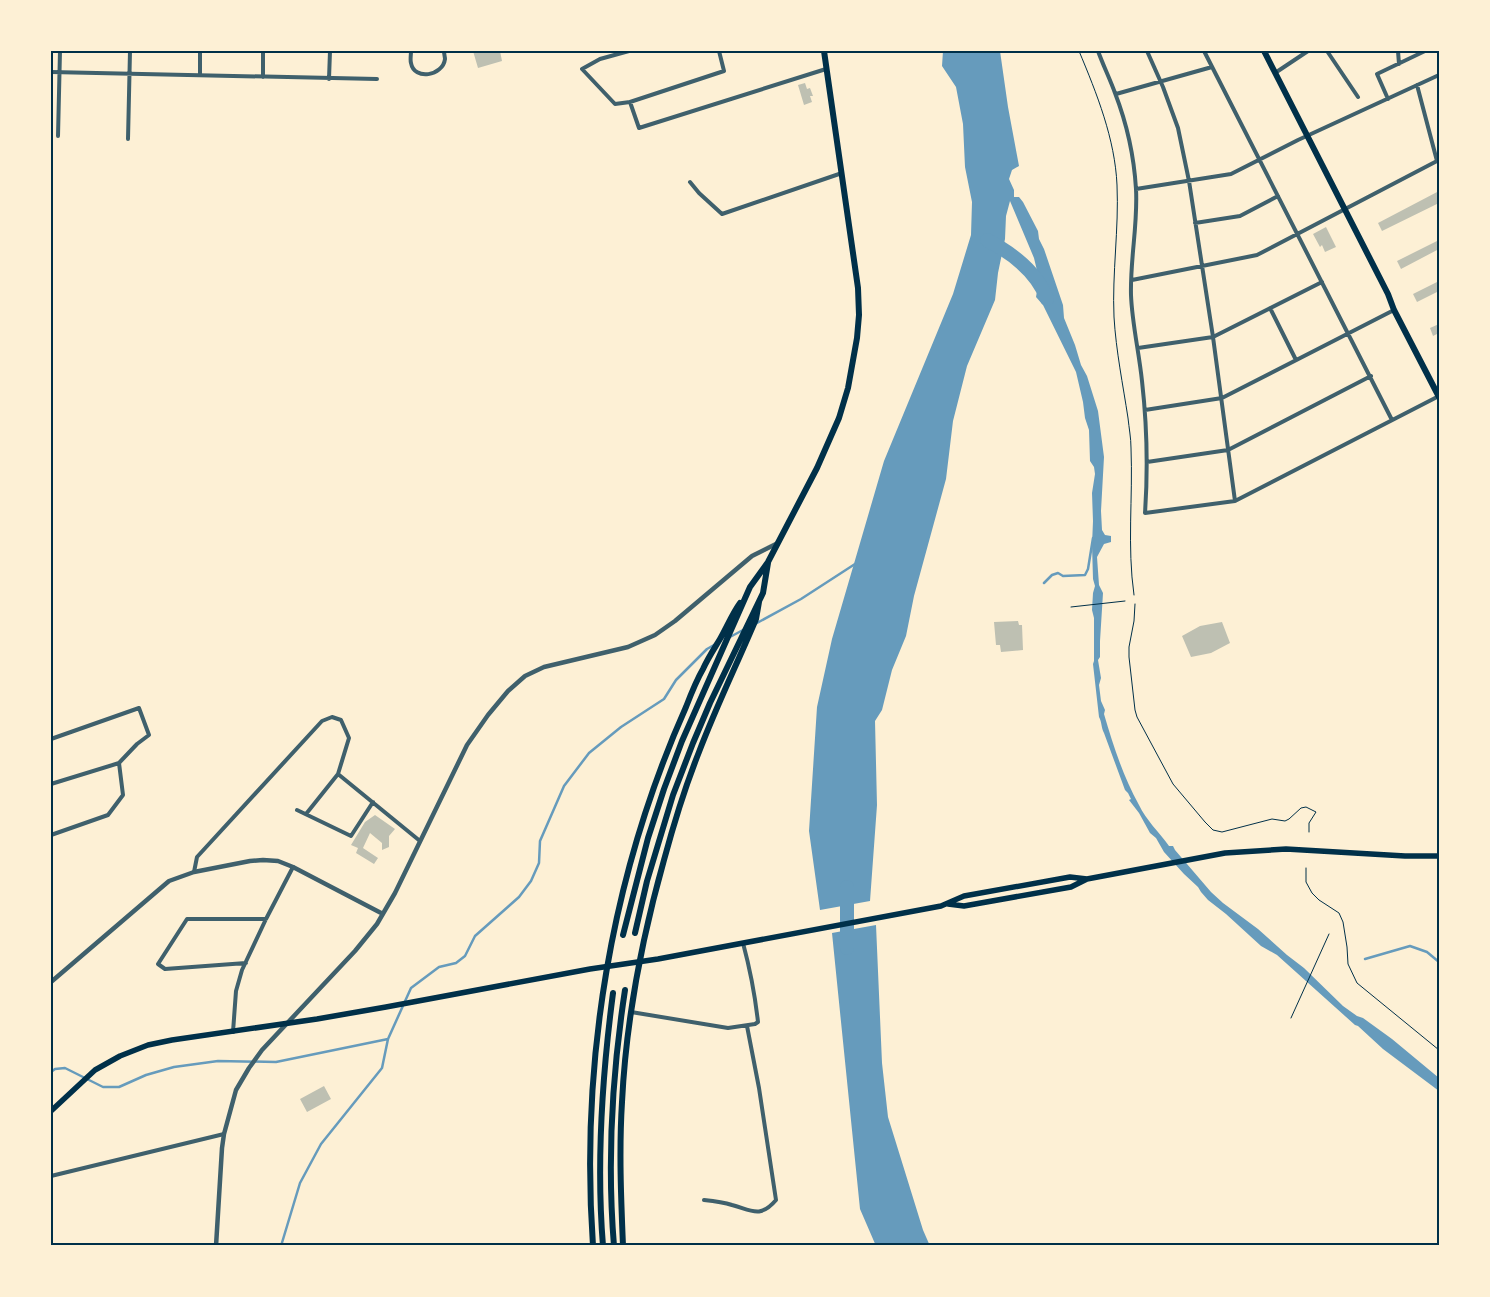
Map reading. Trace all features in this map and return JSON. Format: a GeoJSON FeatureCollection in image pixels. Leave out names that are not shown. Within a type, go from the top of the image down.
{"type":"FeatureCollection","features":[{"type":"Feature","properties":{"kind":"highway"},"geometry":{"type":"LineString","coordinates":[[623,935],[656,812],[693,714],[750,586],[768,562],[817,468],[844,403],[852,372],[858,327],[858,295],[824,51]]}},
{"type":"Feature","properties":{"kind":"highway"},"geometry":{"type":"LineString","coordinates":[[1264,51],[1439,397]]}},
{"type":"Feature","properties":{"kind":"highway"},"geometry":{"type":"LineString","coordinates":[[635,933],[647,881],[664,822],[710,703],[756,611],[763,593],[768,562]]}},
{"type":"Feature","properties":{"kind":"highway"},"geometry":{"type":"LineString","coordinates":[[592,1246],[589,1169],[595,1052],[603,988],[622,897],[640,827],[662,762],[703,668],[734,611],[746,596]]}},
{"type":"Feature","properties":{"kind":"highway"},"geometry":{"type":"LineString","coordinates":[[624,1246],[620,1157],[622,1100],[631,1012],[640,960],[657,884],[673,825],[698,752],[756,620],[756,611]]}},
{"type":"Feature","properties":{"kind":"highway"},"geometry":{"type":"LineString","coordinates":[[614,1246],[611,1178],[612,1120],[616,1061],[625,990]]}},
{"type":"Feature","properties":{"kind":"highway"},"geometry":{"type":"LineString","coordinates":[[603,1246],[600,1179],[601,1130],[604,1073],[613,993]]}},
{"type":"Feature","properties":{"kind":"main road"},"geometry":{"type":"LineString","coordinates":[[51,1111],[87,1076],[108,1063],[148,1045],[172,1040],[286,1024],[456,995],[924,909],[948,904],[964,896],[1070,877],[1086,879],[1246,851],[1286,849],[1405,856],[1439,856]]}},
{"type":"Feature","properties":{"kind":"main road"},"geometry":{"type":"LineString","coordinates":[[948,904],[964,906],[1071,887],[1086,879]]}},
{"type":"Feature","properties":{"kind":"street"},"geometry":{"type":"LineString","coordinates":[[58,136],[60,51]]}},
{"type":"Feature","properties":{"kind":"street"},"geometry":{"type":"LineString","coordinates":[[128,139],[130,51]]}},
{"type":"Feature","properties":{"kind":"street"},"geometry":{"type":"LineString","coordinates":[[200,51],[200,75]]}},
{"type":"Feature","properties":{"kind":"street"},"geometry":{"type":"LineString","coordinates":[[262,77],[263,51]]}},
{"type":"Feature","properties":{"kind":"street"},"geometry":{"type":"LineString","coordinates":[[329,78],[330,51]]}},
{"type":"Feature","properties":{"kind":"street"},"geometry":{"type":"LineString","coordinates":[[410,51],[411,64],[414,70],[424,75],[432,74],[441,68],[445,60],[444,51]]}},
{"type":"Feature","properties":{"kind":"street"},"geometry":{"type":"LineString","coordinates":[[629,51],[600,60],[582,69],[615,104],[630,102],[724,71],[719,51]]}},
{"type":"Feature","properties":{"kind":"street"},"geometry":{"type":"LineString","coordinates":[[1098,51],[1116,94],[1127,133],[1133,161],[1136,190],[1131,294],[1147,436],[1145,513],[1235,500],[1439,397]]}},
{"type":"Feature","properties":{"kind":"street"},"geometry":{"type":"LineString","coordinates":[[1147,51],[1178,128],[1189,181],[1201,266],[1214,337],[1235,500]]}},
{"type":"Feature","properties":{"kind":"street"},"geometry":{"type":"LineString","coordinates":[[1204,51],[1392,420]]}},
{"type":"Feature","properties":{"kind":"street"},"geometry":{"type":"LineString","coordinates":[[1275,73],[1308,51]]}},
{"type":"Feature","properties":{"kind":"street"},"geometry":{"type":"LineString","coordinates":[[1327,51],[1358,97]]}},
{"type":"Feature","properties":{"kind":"street"},"geometry":{"type":"LineString","coordinates":[[1398,51],[1399,64]]}},
{"type":"Feature","properties":{"kind":"street"},"geometry":{"type":"LineString","coordinates":[[1388,98],[1376,74],[1425,51]]}},
{"type":"Feature","properties":{"kind":"street"},"geometry":{"type":"LineString","coordinates":[[1116,94],[1212,67]]}},
{"type":"Feature","properties":{"kind":"street"},"geometry":{"type":"LineString","coordinates":[[630,102],[639,128],[826,69]]}},
{"type":"Feature","properties":{"kind":"street"},"geometry":{"type":"LineString","coordinates":[[51,72],[377,79]]}},
{"type":"Feature","properties":{"kind":"street"},"geometry":{"type":"LineString","coordinates":[[1136,190],[1231,174],[1439,74]]}},
{"type":"Feature","properties":{"kind":"street"},"geometry":{"type":"LineString","coordinates":[[1132,280],[1257,255],[1437,161],[1417,85]]}},
{"type":"Feature","properties":{"kind":"street"},"geometry":{"type":"LineString","coordinates":[[690,182],[722,214],[842,173]]}},
{"type":"Feature","properties":{"kind":"street"},"geometry":{"type":"LineString","coordinates":[[1195,223],[1240,216],[1278,196]]}},
{"type":"Feature","properties":{"kind":"street"},"geometry":{"type":"LineString","coordinates":[[1138,348],[1214,337],[1322,282]]}},
{"type":"Feature","properties":{"kind":"street"},"geometry":{"type":"LineString","coordinates":[[1270,308],[1296,360]]}},
{"type":"Feature","properties":{"kind":"street"},"geometry":{"type":"LineString","coordinates":[[1145,410],[1222,398],[1394,310]]}},
{"type":"Feature","properties":{"kind":"street"},"geometry":{"type":"LineString","coordinates":[[1147,462],[1228,450],[1370,376]]}},
{"type":"Feature","properties":{"kind":"street"},"geometry":{"type":"LineString","coordinates":[[216,1246],[219,1182],[224,1134],[236,1090],[262,1050],[365,940],[384,914],[467,745],[502,697],[525,676],[544,667],[628,647],[655,635],[675,622],[752,556],[777,544]]}},
{"type":"Feature","properties":{"kind":"street"},"geometry":{"type":"LineString","coordinates":[[51,739],[139,708],[149,735],[137,744],[120,764],[51,784]]}},
{"type":"Feature","properties":{"kind":"street"},"geometry":{"type":"LineString","coordinates":[[194,872],[197,857],[322,721],[332,717],[341,720],[349,738],[338,774],[306,814]]}},
{"type":"Feature","properties":{"kind":"street"},"geometry":{"type":"LineString","coordinates":[[51,835],[108,816],[123,795],[120,764]]}},
{"type":"Feature","properties":{"kind":"street"},"geometry":{"type":"LineString","coordinates":[[338,774],[420,841]]}},
{"type":"Feature","properties":{"kind":"street"},"geometry":{"type":"LineString","coordinates":[[297,810],[351,836],[373,802]]}},
{"type":"Feature","properties":{"kind":"street"},"geometry":{"type":"LineString","coordinates":[[51,982],[169,881],[194,872],[250,861],[278,862],[294,867],[384,914]]}},
{"type":"Feature","properties":{"kind":"street"},"geometry":{"type":"LineString","coordinates":[[233,1032],[236,991],[246,963],[266,919],[294,867]]}},
{"type":"Feature","properties":{"kind":"street"},"geometry":{"type":"LineString","coordinates":[[246,963],[165,969],[158,964],[187,919],[266,919]]}},
{"type":"Feature","properties":{"kind":"street"},"geometry":{"type":"LineString","coordinates":[[631,1012],[728,1028],[747,1026],[758,1022],[752,978],[743,942]]}},
{"type":"Feature","properties":{"kind":"street"},"geometry":{"type":"LineString","coordinates":[[704,1200],[718,1201],[757,1212],[765,1210],[776,1200],[759,1088],[747,1026]]}},
{"type":"Feature","properties":{"kind":"street"},"geometry":{"type":"LineString","coordinates":[[51,1176],[224,1134]]}},
{"type":"Feature","properties":{"kind":"path"},"geometry":{"type":"LineString","coordinates":[[1080,51],[1103,111],[1114,156],[1117,183],[1118,207],[1114,262],[1114,318],[1132,447],[1130,556],[1134,595]]}},
{"type":"Feature","properties":{"kind":"path"},"geometry":{"type":"LineString","coordinates":[[1072,607],[1125,601]]}},
{"type":"Feature","properties":{"kind":"path"},"geometry":{"type":"LineString","coordinates":[[1135,604],[1129,647],[1135,710],[1140,725],[1173,784],[1205,822],[1217,832],[1272,819],[1285,821],[1306,806],[1316,812],[1309,823],[1308,832]]}},
{"type":"Feature","properties":{"kind":"path"},"geometry":{"type":"LineString","coordinates":[[1306,868],[1306,882],[1312,893],[1338,913],[1343,922],[1348,964],[1357,983],[1439,1050]]}},
{"type":"Feature","properties":{"kind":"path"},"geometry":{"type":"LineString","coordinates":[[1291,1018],[1329,934]]}},
{"type":"Feature","properties":{"kind":"water"},"geometry":{"type":"Polygon","coordinates":[[[943,51],[1000,51],[1019,166],[1012,170],[1009,179],[1014,190],[1014,197],[1019,197],[1023,202],[1038,231],[1039,239],[1063,305],[1064,318],[1081,365],[1087,376],[1098,411],[1104,457],[1101,511],[1102,530],[1105,535],[1111,536],[1111,542],[1104,544],[1097,557],[1099,585],[1103,593],[1100,657],[1098,660],[1101,678],[1099,685],[1101,701],[1105,710],[1104,714],[1111,737],[1133,794],[1153,826],[1169,846],[1173,846],[1211,892],[1304,968],[1343,1006],[1392,1039],[1439,1078],[1439,1091],[1383,1049],[1277,955],[1261,946],[1208,900],[1164,852],[1129,800],[1131,799],[1125,790],[1099,717],[1093,664],[1094,618],[1092,610],[1095,586],[1093,579],[1092,493],[1095,474],[1094,467],[1090,461],[1089,430],[1076,372],[1043,305],[1036,297],[1039,279],[1034,258],[1010,201],[1006,216],[1005,239],[995,300],[967,366],[953,421],[946,479],[914,596],[906,636],[892,670],[882,710],[875,721],[877,805],[870,901],[820,910],[809,831],[817,707],[832,639],[884,461],[953,294],[971,235],[972,202],[965,167],[963,124],[956,87],[942,66],[943,51]]]}},
{"type":"Feature","properties":{"kind":"water"},"geometry":{"type":"Polygon","coordinates":[[[876,925],[882,1063],[888,1117],[923,1230],[930,1246],[876,1246],[860,1209],[832,933],[876,925]]]}},
{"type":"Feature","properties":{"kind":"building"},"geometry":{"type":"Polygon","coordinates":[[[473,51],[500,51],[502,61],[478,68],[473,51]]]}},
{"type":"Feature","properties":{"kind":"building"},"geometry":{"type":"Polygon","coordinates":[[[805,83],[807,89],[810,88],[813,96],[810,96],[812,102],[804,105],[798,85],[805,83]]]}},
{"type":"Feature","properties":{"kind":"building"},"geometry":{"type":"Polygon","coordinates":[[[1439,191],[1439,203],[1382,231],[1378,223],[1439,191]]]}},
{"type":"Feature","properties":{"kind":"building"},"geometry":{"type":"Polygon","coordinates":[[[1326,227],[1336,247],[1325,252],[1313,234],[1326,227]]]}},
{"type":"Feature","properties":{"kind":"building"},"geometry":{"type":"Polygon","coordinates":[[[1439,240],[1439,249],[1401,269],[1397,261],[1439,240]]]}},
{"type":"Feature","properties":{"kind":"building"},"geometry":{"type":"Polygon","coordinates":[[[1439,281],[1439,291],[1417,302],[1413,294],[1439,281]]]}},
{"type":"Feature","properties":{"kind":"building"},"geometry":{"type":"Polygon","coordinates":[[[1439,324],[1439,333],[1433,336],[1430,328],[1439,324]]]}},
{"type":"Feature","properties":{"kind":"building"},"geometry":{"type":"Polygon","coordinates":[[[1018,621],[1019,625],[1022,625],[1023,650],[1001,652],[1000,645],[996,645],[994,622],[1018,621]]]}},
{"type":"Feature","properties":{"kind":"building"},"geometry":{"type":"Polygon","coordinates":[[[1222,622],[1230,643],[1211,653],[1191,657],[1182,636],[1200,626],[1222,622]]]}},
{"type":"Feature","properties":{"kind":"building"},"geometry":{"type":"Polygon","coordinates":[[[375,815],[395,829],[389,836],[389,847],[382,850],[382,843],[370,833],[363,848],[378,858],[374,864],[356,853],[358,848],[351,845],[365,822],[375,815]]]}},
{"type":"Feature","properties":{"kind":"building"},"geometry":{"type":"Polygon","coordinates":[[[324,1086],[331,1099],[307,1112],[300,1099],[324,1086]]]}},
{"type":"Feature","properties":{"kind":"waterway"},"geometry":{"type":"LineString","coordinates":[[987,240],[1023,264],[1037,280],[1047,299]]}},
{"type":"Feature","properties":{"kind":"waterway"},"geometry":{"type":"LineString","coordinates":[[1044,583],[1052,575],[1058,573],[1063,576],[1085,575],[1088,569],[1093,538]]}},
{"type":"Feature","properties":{"kind":"waterway"},"geometry":{"type":"LineString","coordinates":[[757,623],[801,599],[855,564]]}},
{"type":"Feature","properties":{"kind":"waterway"},"geometry":{"type":"LineString","coordinates":[[730,637],[743,630]]}},
{"type":"Feature","properties":{"kind":"waterway"},"geometry":{"type":"LineString","coordinates":[[281,1246],[300,1183],[321,1144],[382,1068],[388,1039],[411,988],[439,967],[456,963],[465,956],[475,936],[519,897],[531,881],[539,863],[540,841],[564,786],[589,753],[621,727],[664,699],[676,680],[707,649],[714,645]]}},
{"type":"Feature","properties":{"kind":"waterway"},"geometry":{"type":"LineString","coordinates":[[847,887],[847,948]]}},
{"type":"Feature","properties":{"kind":"waterway"},"geometry":{"type":"LineString","coordinates":[[1365,959],[1410,946],[1427,952],[1439,962]]}},
{"type":"Feature","properties":{"kind":"waterway"},"geometry":{"type":"LineString","coordinates":[[51,1072],[55,1069],[65,1068],[103,1087],[119,1087],[146,1075],[174,1067],[218,1061],[276,1062],[388,1039]]}}]}
